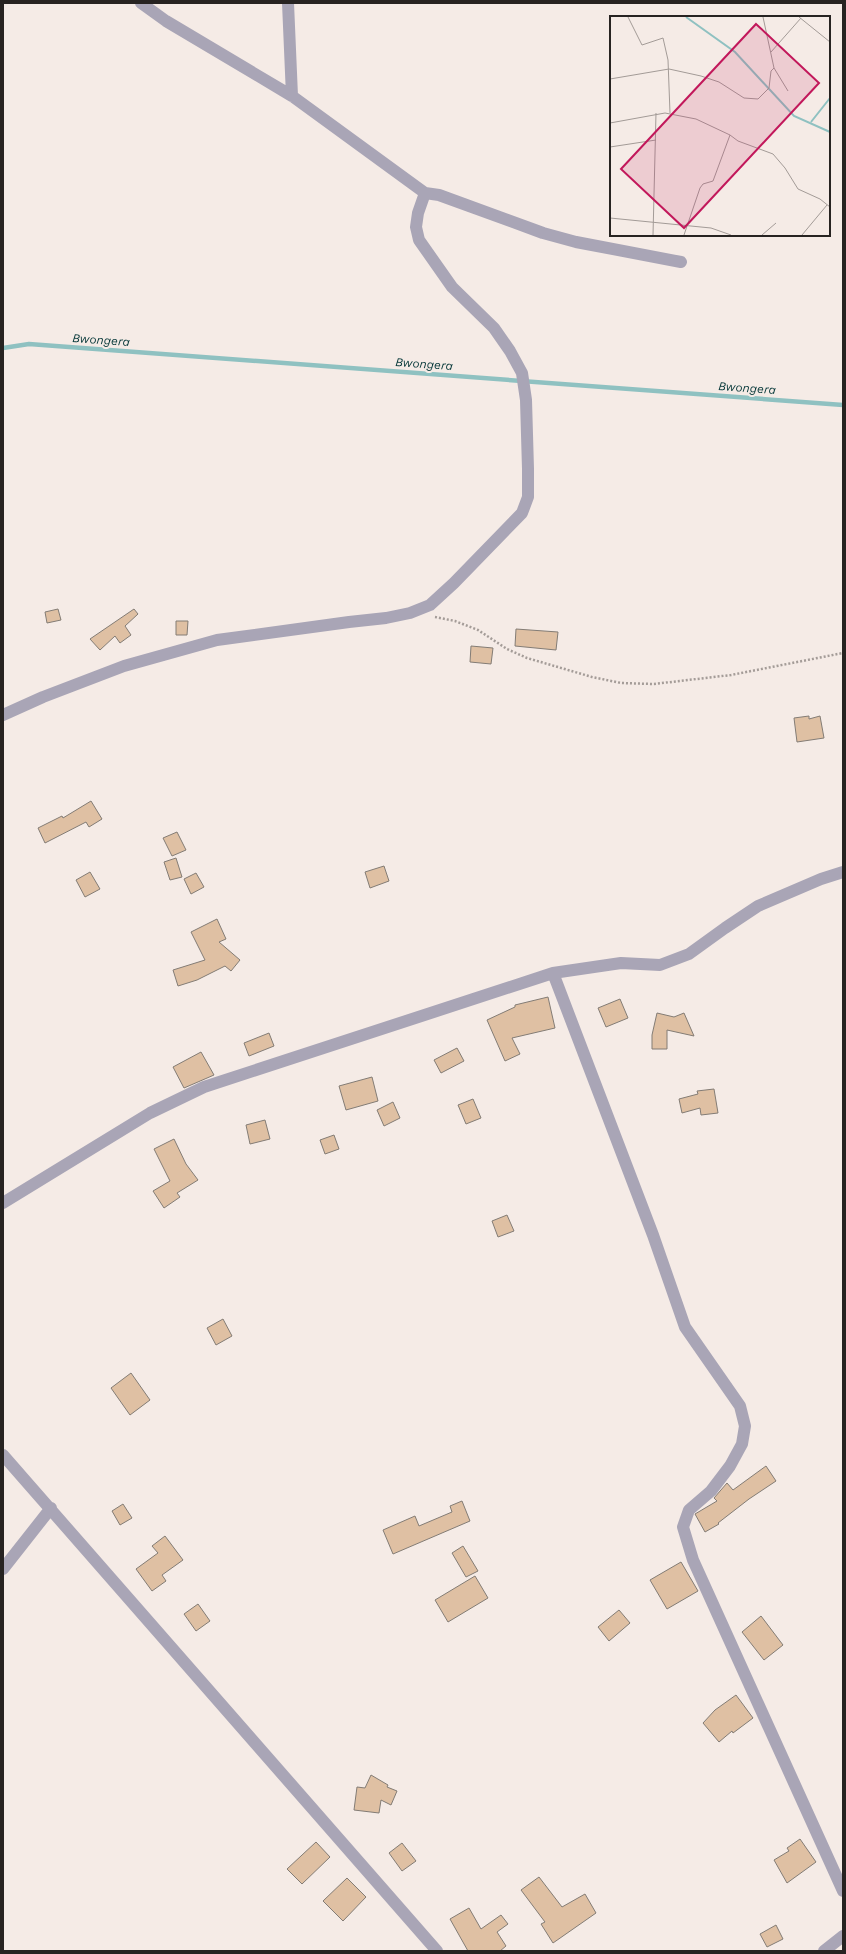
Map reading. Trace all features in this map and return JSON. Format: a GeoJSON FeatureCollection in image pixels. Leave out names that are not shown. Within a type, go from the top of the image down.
{"type":"FeatureCollection","features":[{"type":"Feature","properties":{"kind":"street"},"geometry":{"type":"LineString","coordinates":[[140,3],[166,21],[292,96],[425,193],[439,195],[543,233],[576,242],[681,262]]}},
{"type":"Feature","properties":{"kind":"street"},"geometry":{"type":"LineString","coordinates":[[288,3],[292,96]]}},
{"type":"Feature","properties":{"kind":"street"},"geometry":{"type":"LineString","coordinates":[[3,715],[43,697],[124,666],[217,640],[386,618],[410,613],[430,605],[522,513],[528,497],[528,469],[526,400],[522,373],[510,351],[494,328],[452,287],[419,240],[416,227],[418,213],[425,193]]}},
{"type":"Feature","properties":{"kind":"street"},"geometry":{"type":"LineString","coordinates":[[3,1203],[150,1114],[204,1087],[553,973],[621,963],[660,965],[690,954],[758,906],[821,879],[843,872]]}},
{"type":"Feature","properties":{"kind":"street"},"geometry":{"type":"LineString","coordinates":[[553,973],[650,1228],[685,1327],[740,1406],[745,1426],[742,1444],[730,1466],[711,1491],[689,1510],[683,1527],[693,1560],[843,1891]]}},
{"type":"Feature","properties":{"kind":"street"},"geometry":{"type":"LineString","coordinates":[[3,1455],[51,1508],[437,1951]]}},
{"type":"Feature","properties":{"kind":"street"},"geometry":{"type":"LineString","coordinates":[[3,1569],[51,1508]]}},
{"type":"Feature","properties":{"kind":"street"},"geometry":{"type":"LineString","coordinates":[[824,1951],[843,1936]]}},
{"type":"Feature","properties":{"kind":"path"},"geometry":{"type":"LineString","coordinates":[[433,617],[455,621],[478,630],[507,649],[527,658],[592,678],[621,683],[654,684],[731,675],[843,653]]}},
{"type":"Feature","properties":{"kind":"building"},"geometry":{"type":"Polygon","coordinates":[[[58,609],[61,620],[47,623],[45,612],[58,609]]]}},
{"type":"Feature","properties":{"kind":"building"},"geometry":{"type":"Polygon","coordinates":[[[134,609],[138,614],[125,626],[131,635],[120,643],[115,636],[100,650],[90,639],[134,609]]]}},
{"type":"Feature","properties":{"kind":"building"},"geometry":{"type":"Polygon","coordinates":[[[176,621],[188,621],[187,635],[176,635],[176,621]]]}},
{"type":"Feature","properties":{"kind":"building"},"geometry":{"type":"Polygon","coordinates":[[[516,629],[558,632],[556,650],[515,646],[516,629]]]}},
{"type":"Feature","properties":{"kind":"building"},"geometry":{"type":"Polygon","coordinates":[[[471,646],[493,648],[491,664],[470,662],[471,646]]]}},
{"type":"Feature","properties":{"kind":"building"},"geometry":{"type":"Polygon","coordinates":[[[809,716],[809,719],[820,716],[824,738],[797,742],[794,718],[809,716]]]}},
{"type":"Feature","properties":{"kind":"building"},"geometry":{"type":"Polygon","coordinates":[[[91,801],[102,819],[89,827],[86,822],[45,843],[38,828],[62,816],[63,818],[91,801]]]}},
{"type":"Feature","properties":{"kind":"building"},"geometry":{"type":"Polygon","coordinates":[[[177,832],[186,850],[172,856],[163,838],[177,832]]]}},
{"type":"Feature","properties":{"kind":"building"},"geometry":{"type":"Polygon","coordinates":[[[176,858],[182,877],[170,880],[164,862],[176,858]]]}},
{"type":"Feature","properties":{"kind":"building"},"geometry":{"type":"Polygon","coordinates":[[[384,866],[389,881],[370,888],[365,872],[384,866]]]}},
{"type":"Feature","properties":{"kind":"building"},"geometry":{"type":"Polygon","coordinates":[[[90,872],[100,889],[85,897],[76,880],[90,872]]]}},
{"type":"Feature","properties":{"kind":"building"},"geometry":{"type":"Polygon","coordinates":[[[196,873],[204,887],[191,894],[184,879],[196,873]]]}},
{"type":"Feature","properties":{"kind":"building"},"geometry":{"type":"Polygon","coordinates":[[[217,919],[226,939],[219,942],[240,960],[231,971],[225,966],[197,980],[178,986],[173,970],[205,960],[191,932],[217,919]]]}},
{"type":"Feature","properties":{"kind":"building"},"geometry":{"type":"Polygon","coordinates":[[[548,997],[555,1028],[512,1038],[520,1054],[505,1061],[487,1020],[515,1007],[515,1005],[548,997]]]}},
{"type":"Feature","properties":{"kind":"building"},"geometry":{"type":"Polygon","coordinates":[[[620,999],[628,1018],[606,1027],[598,1008],[620,999]]]}},
{"type":"Feature","properties":{"kind":"building"},"geometry":{"type":"Polygon","coordinates":[[[657,1013],[674,1017],[684,1013],[694,1036],[667,1030],[667,1049],[652,1049],[652,1035],[657,1013]]]}},
{"type":"Feature","properties":{"kind":"building"},"geometry":{"type":"Polygon","coordinates":[[[269,1033],[274,1046],[249,1056],[244,1043],[269,1033]]]}},
{"type":"Feature","properties":{"kind":"building"},"geometry":{"type":"Polygon","coordinates":[[[457,1048],[464,1061],[441,1073],[434,1060],[457,1048]]]}},
{"type":"Feature","properties":{"kind":"building"},"geometry":{"type":"Polygon","coordinates":[[[201,1052],[214,1075],[184,1088],[173,1067],[201,1052]]]}},
{"type":"Feature","properties":{"kind":"building"},"geometry":{"type":"Polygon","coordinates":[[[372,1077],[378,1101],[346,1110],[339,1086],[372,1077]]]}},
{"type":"Feature","properties":{"kind":"building"},"geometry":{"type":"Polygon","coordinates":[[[714,1089],[718,1113],[701,1115],[700,1108],[682,1113],[679,1099],[698,1094],[697,1091],[714,1089]]]}},
{"type":"Feature","properties":{"kind":"building"},"geometry":{"type":"Polygon","coordinates":[[[473,1099],[481,1118],[466,1124],[458,1105],[473,1099]]]}},
{"type":"Feature","properties":{"kind":"building"},"geometry":{"type":"Polygon","coordinates":[[[393,1102],[400,1118],[384,1126],[377,1110],[393,1102]]]}},
{"type":"Feature","properties":{"kind":"building"},"geometry":{"type":"Polygon","coordinates":[[[265,1120],[270,1139],[250,1144],[246,1125],[265,1120]]]}},
{"type":"Feature","properties":{"kind":"building"},"geometry":{"type":"Polygon","coordinates":[[[334,1135],[339,1149],[325,1154],[320,1140],[334,1135]]]}},
{"type":"Feature","properties":{"kind":"building"},"geometry":{"type":"Polygon","coordinates":[[[174,1139],[186,1164],[198,1180],[177,1193],[180,1197],[164,1208],[153,1191],[170,1181],[154,1149],[174,1139]]]}},
{"type":"Feature","properties":{"kind":"building"},"geometry":{"type":"Polygon","coordinates":[[[507,1215],[514,1231],[498,1237],[492,1221],[507,1215]]]}},
{"type":"Feature","properties":{"kind":"building"},"geometry":{"type":"Polygon","coordinates":[[[223,1319],[232,1336],[216,1345],[207,1328],[223,1319]]]}},
{"type":"Feature","properties":{"kind":"building"},"geometry":{"type":"Polygon","coordinates":[[[131,1373],[150,1400],[130,1415],[111,1388],[131,1373]]]}},
{"type":"Feature","properties":{"kind":"building"},"geometry":{"type":"Polygon","coordinates":[[[766,1466],[776,1481],[749,1499],[718,1523],[719,1524],[705,1532],[695,1514],[717,1501],[714,1498],[727,1483],[733,1490],[766,1466]]]}},
{"type":"Feature","properties":{"kind":"building"},"geometry":{"type":"Polygon","coordinates":[[[462,1501],[470,1521],[393,1554],[383,1530],[415,1516],[419,1526],[452,1512],[450,1506],[462,1501]]]}},
{"type":"Feature","properties":{"kind":"building"},"geometry":{"type":"Polygon","coordinates":[[[123,1504],[132,1518],[120,1525],[112,1511],[123,1504]]]}},
{"type":"Feature","properties":{"kind":"building"},"geometry":{"type":"Polygon","coordinates":[[[165,1536],[183,1560],[162,1575],[166,1581],[152,1591],[136,1569],[158,1553],[152,1546],[165,1536]]]}},
{"type":"Feature","properties":{"kind":"building"},"geometry":{"type":"Polygon","coordinates":[[[463,1546],[478,1571],[466,1577],[452,1553],[463,1546]]]}},
{"type":"Feature","properties":{"kind":"building"},"geometry":{"type":"Polygon","coordinates":[[[681,1562],[698,1591],[667,1609],[650,1580],[681,1562]]]}},
{"type":"Feature","properties":{"kind":"building"},"geometry":{"type":"Polygon","coordinates":[[[475,1576],[488,1598],[448,1622],[435,1600],[475,1576]]]}},
{"type":"Feature","properties":{"kind":"building"},"geometry":{"type":"Polygon","coordinates":[[[198,1604],[210,1621],[196,1631],[184,1614],[198,1604]]]}},
{"type":"Feature","properties":{"kind":"building"},"geometry":{"type":"Polygon","coordinates":[[[619,1610],[630,1623],[609,1641],[598,1627],[619,1610]]]}},
{"type":"Feature","properties":{"kind":"building"},"geometry":{"type":"Polygon","coordinates":[[[761,1616],[783,1645],[764,1660],[742,1632],[761,1616]]]}},
{"type":"Feature","properties":{"kind":"building"},"geometry":{"type":"Polygon","coordinates":[[[736,1695],[753,1718],[733,1733],[732,1731],[719,1742],[703,1723],[715,1710],[736,1695]]]}},
{"type":"Feature","properties":{"kind":"building"},"geometry":{"type":"Polygon","coordinates":[[[371,1775],[388,1785],[387,1787],[397,1791],[391,1805],[381,1800],[379,1813],[354,1810],[357,1787],[365,1788],[371,1775]]]}},
{"type":"Feature","properties":{"kind":"building"},"geometry":{"type":"Polygon","coordinates":[[[800,1839],[816,1862],[787,1883],[774,1860],[789,1851],[787,1848],[800,1839]]]}},
{"type":"Feature","properties":{"kind":"building"},"geometry":{"type":"Polygon","coordinates":[[[316,1842],[330,1857],[302,1884],[287,1869],[316,1842]]]}},
{"type":"Feature","properties":{"kind":"building"},"geometry":{"type":"Polygon","coordinates":[[[402,1843],[416,1861],[402,1871],[389,1853],[402,1843]]]}},
{"type":"Feature","properties":{"kind":"building"},"geometry":{"type":"Polygon","coordinates":[[[539,1877],[562,1907],[585,1894],[596,1913],[553,1943],[541,1924],[545,1922],[521,1890],[539,1877]]]}},
{"type":"Feature","properties":{"kind":"building"},"geometry":{"type":"Polygon","coordinates":[[[347,1878],[366,1897],[343,1921],[323,1901],[347,1878]]]}},
{"type":"Feature","properties":{"kind":"building"},"geometry":{"type":"Polygon","coordinates":[[[469,1908],[481,1929],[501,1915],[508,1924],[497,1932],[506,1946],[500,1951],[468,1951],[450,1919],[469,1908]]]}},
{"type":"Feature","properties":{"kind":"building"},"geometry":{"type":"Polygon","coordinates":[[[776,1925],[783,1939],[767,1947],[760,1934],[776,1925]]]}},
{"type":"Feature","properties":{"kind":"waterway","name":"Bwongera"},"geometry":{"type":"LineString","coordinates":[[3,348],[29,344],[843,405]]}}]}
